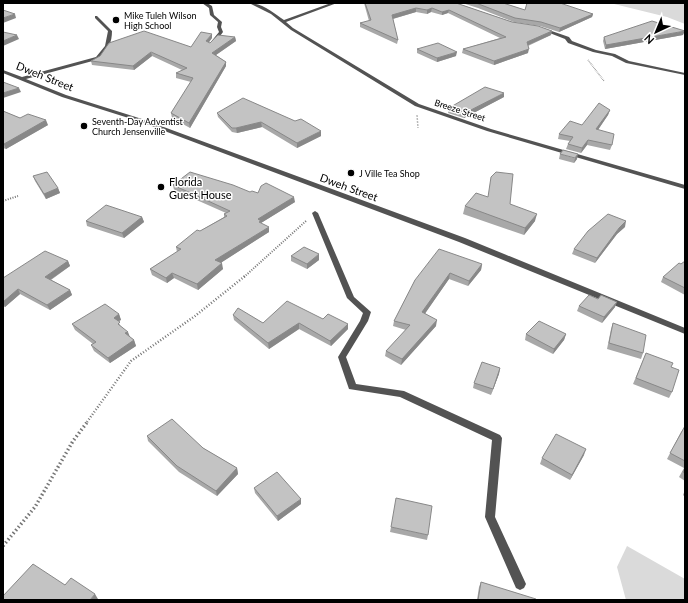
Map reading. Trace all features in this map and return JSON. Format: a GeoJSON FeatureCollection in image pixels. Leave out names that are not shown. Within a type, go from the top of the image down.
{"type":"FeatureCollection","features":[{"type":"Feature","properties":{"kind":"street"},"geometry":{"type":"LineString","coordinates":[[204,3],[211,7],[212,15],[220,22],[219,27],[221,32],[210,45]]}},
{"type":"Feature","properties":{"kind":"street","name":"Breeze Street"},"geometry":{"type":"LineString","coordinates":[[251,3],[272,13],[292,29],[417,105],[520,138],[641,172],[685,187]]}},
{"type":"Feature","properties":{"kind":"street"},"geometry":{"type":"LineString","coordinates":[[283,22],[335,3]]}},
{"type":"Feature","properties":{"kind":"street"},"geometry":{"type":"LineString","coordinates":[[452,3],[491,16]]}},
{"type":"Feature","properties":{"kind":"street"},"geometry":{"type":"LineString","coordinates":[[24,78],[98,58],[103,54],[109,42],[110,31],[96,17]]}},
{"type":"Feature","properties":{"kind":"street"},"geometry":{"type":"LineString","coordinates":[[539,28],[567,38],[570,42],[595,51],[613,55],[628,62],[685,74]]}},
{"type":"Feature","properties":{"kind":"street","name":"Dweh Street"},"geometry":{"type":"LineString","coordinates":[[3,71],[24,78],[64,96],[140,120],[462,240],[685,331]]}},
{"type":"Feature","properties":{"kind":"street"},"geometry":{"type":"LineString","coordinates":[[314,213],[352,298],[367,312],[364,321],[342,358],[352,387],[401,394],[497,438],[490,517],[520,584]]}},
{"type":"Feature","properties":{"kind":"path"},"geometry":{"type":"LineString","coordinates":[[3,201],[18,196]]}},
{"type":"Feature","properties":{"kind":"path"},"geometry":{"type":"LineString","coordinates":[[3,546],[35,507],[74,441],[131,361],[194,316],[252,271],[314,213]]}},
{"type":"Feature","properties":{"kind":"shaded area"},"geometry":{"type":"Polygon","coordinates":[[[610,3],[685,3],[685,24],[667,17],[610,3]]]}},
{"type":"Feature","properties":{"kind":"shaded area"},"geometry":{"type":"Polygon","coordinates":[[[627,546],[685,579],[685,600],[626,600],[617,567],[627,546]]]}},
{"type":"Feature","properties":{"kind":"building"},"geometry":{"type":"Polygon","coordinates":[[[365,3],[456,3],[512,22],[538,26],[552,31],[527,42],[529,49],[494,61],[463,49],[506,37],[449,10],[442,12],[432,8],[427,10],[416,8],[392,15],[398,40],[360,23],[371,20],[365,3]]]}},
{"type":"Feature","properties":{"kind":"building"},"geometry":{"type":"Polygon","coordinates":[[[476,3],[503,3],[525,10],[527,3],[560,3],[593,14],[560,28],[541,22],[515,18],[476,3]]]}},
{"type":"Feature","properties":{"kind":"building"},"geometry":{"type":"Polygon","coordinates":[[[3,10],[15,14],[3,18],[3,10]]]}},
{"type":"Feature","properties":{"kind":"building"},"geometry":{"type":"Polygon","coordinates":[[[652,21],[685,31],[606,45],[604,37],[652,21]]]}},
{"type":"Feature","properties":{"kind":"building"},"geometry":{"type":"Polygon","coordinates":[[[144,31],[191,47],[201,32],[212,34],[206,41],[210,43],[218,35],[235,37],[212,53],[226,62],[189,123],[171,113],[193,78],[176,73],[187,68],[151,52],[133,66],[91,61],[100,56],[109,43],[144,31]]]}},
{"type":"Feature","properties":{"kind":"building"},"geometry":{"type":"Polygon","coordinates":[[[3,32],[17,35],[3,41],[3,32]]]}},
{"type":"Feature","properties":{"kind":"building"},"geometry":{"type":"Polygon","coordinates":[[[438,43],[457,52],[437,58],[417,49],[438,43]]]}},
{"type":"Feature","properties":{"kind":"building"},"geometry":{"type":"Polygon","coordinates":[[[3,82],[19,88],[3,93],[3,82]]]}},
{"type":"Feature","properties":{"kind":"building"},"geometry":{"type":"Polygon","coordinates":[[[485,87],[504,93],[465,113],[449,108],[485,87]]]}},
{"type":"Feature","properties":{"kind":"building"},"geometry":{"type":"Polygon","coordinates":[[[243,98],[295,121],[301,119],[321,131],[297,143],[261,122],[232,128],[217,113],[243,98]]]}},
{"type":"Feature","properties":{"kind":"building"},"geometry":{"type":"Polygon","coordinates":[[[599,103],[610,110],[596,129],[614,134],[612,145],[588,140],[582,148],[568,144],[573,137],[559,134],[570,121],[582,125],[599,103]]]}},
{"type":"Feature","properties":{"kind":"building"},"geometry":{"type":"Polygon","coordinates":[[[3,111],[20,118],[28,114],[46,120],[3,144],[3,111]]]}},
{"type":"Feature","properties":{"kind":"building"},"geometry":{"type":"Polygon","coordinates":[[[563,150],[578,154],[575,158],[560,154],[563,150]]]}},
{"type":"Feature","properties":{"kind":"building"},"geometry":{"type":"Polygon","coordinates":[[[47,172],[58,188],[44,194],[33,176],[47,172]]]}},
{"type":"Feature","properties":{"kind":"building"},"geometry":{"type":"Polygon","coordinates":[[[190,172],[233,185],[250,192],[252,191],[258,193],[261,186],[266,183],[294,197],[258,219],[261,221],[259,222],[269,227],[215,260],[222,263],[197,284],[172,273],[166,278],[150,269],[181,249],[176,247],[197,230],[200,231],[227,216],[224,214],[230,211],[173,185],[190,172]]]}},
{"type":"Feature","properties":{"kind":"building"},"geometry":{"type":"Polygon","coordinates":[[[496,172],[513,174],[510,204],[537,214],[525,228],[465,206],[476,193],[488,197],[491,177],[496,172]]]}},
{"type":"Feature","properties":{"kind":"building"},"geometry":{"type":"Polygon","coordinates":[[[106,205],[142,217],[122,233],[86,221],[106,205]]]}},
{"type":"Feature","properties":{"kind":"building"},"geometry":{"type":"Polygon","coordinates":[[[608,214],[626,221],[597,258],[574,249],[588,231],[608,214]]]}},
{"type":"Feature","properties":{"kind":"building"},"geometry":{"type":"Polygon","coordinates":[[[304,247],[319,254],[307,264],[291,256],[304,247]]]}},
{"type":"Feature","properties":{"kind":"building"},"geometry":{"type":"Polygon","coordinates":[[[439,249],[482,264],[469,281],[450,273],[422,312],[437,320],[402,359],[386,351],[410,325],[394,321],[415,280],[439,249]]]}},
{"type":"Feature","properties":{"kind":"building"},"geometry":{"type":"Polygon","coordinates":[[[45,251],[68,261],[45,277],[70,290],[47,305],[18,289],[3,302],[3,278],[45,251]]]}},
{"type":"Feature","properties":{"kind":"building"},"geometry":{"type":"Polygon","coordinates":[[[685,261],[685,288],[663,277],[679,263],[681,264],[685,261]]]}},
{"type":"Feature","properties":{"kind":"building"},"geometry":{"type":"Polygon","coordinates":[[[589,295],[598,299],[601,295],[617,302],[604,317],[579,306],[589,295]]]}},
{"type":"Feature","properties":{"kind":"building"},"geometry":{"type":"Polygon","coordinates":[[[287,301],[323,319],[328,314],[348,324],[330,341],[299,323],[268,343],[233,315],[238,308],[263,323],[287,301]]]}},
{"type":"Feature","properties":{"kind":"building"},"geometry":{"type":"Polygon","coordinates":[[[105,304],[119,314],[114,318],[120,322],[118,324],[128,332],[125,333],[134,340],[108,358],[91,345],[96,342],[72,324],[105,304]]]}},
{"type":"Feature","properties":{"kind":"building"},"geometry":{"type":"Polygon","coordinates":[[[539,321],[566,334],[554,349],[526,334],[539,321]]]}},
{"type":"Feature","properties":{"kind":"building"},"geometry":{"type":"Polygon","coordinates":[[[613,323],[646,335],[643,353],[609,343],[613,323]]]}},
{"type":"Feature","properties":{"kind":"building"},"geometry":{"type":"Polygon","coordinates":[[[646,353],[673,363],[671,367],[679,370],[672,392],[636,378],[646,353]]]}},
{"type":"Feature","properties":{"kind":"building"},"geometry":{"type":"Polygon","coordinates":[[[482,362],[500,368],[493,389],[474,383],[482,362]]]}},
{"type":"Feature","properties":{"kind":"building"},"geometry":{"type":"Polygon","coordinates":[[[172,419],[203,448],[237,468],[216,491],[177,466],[147,436],[172,419]]]}},
{"type":"Feature","properties":{"kind":"building"},"geometry":{"type":"Polygon","coordinates":[[[685,426],[685,461],[670,453],[685,426]]]}},
{"type":"Feature","properties":{"kind":"building"},"geometry":{"type":"Polygon","coordinates":[[[556,434],[586,449],[572,475],[542,458],[556,434]]]}},
{"type":"Feature","properties":{"kind":"building"},"geometry":{"type":"Polygon","coordinates":[[[277,472],[301,499],[277,516],[254,488],[277,472]]]}},
{"type":"Feature","properties":{"kind":"building"},"geometry":{"type":"Polygon","coordinates":[[[396,498],[432,506],[428,535],[391,527],[396,498]]]}},
{"type":"Feature","properties":{"kind":"building"},"geometry":{"type":"Polygon","coordinates":[[[33,564],[65,585],[71,578],[95,594],[90,600],[3,600],[3,596],[33,564]]]}},
{"type":"Feature","properties":{"kind":"building"},"geometry":{"type":"Polygon","coordinates":[[[481,582],[536,599],[536,600],[478,600],[481,582]]]}},
{"type":"Feature","properties":{"kind":"place","name":"Mike Tuleh Wilson High School"},"geometry":{"type":"Point","coordinates":[116,20]}},
{"type":"Feature","properties":{"kind":"place","name":"Seventh-Day Adventist Church Jensenville"},"geometry":{"type":"Point","coordinates":[84,126]}},
{"type":"Feature","properties":{"kind":"place","name":"J Ville Tea Shop"},"geometry":{"type":"Point","coordinates":[351,173]}},
{"type":"Feature","properties":{"kind":"place","name":"Florida Guest House"},"geometry":{"type":"Point","coordinates":[161,187]}}]}
